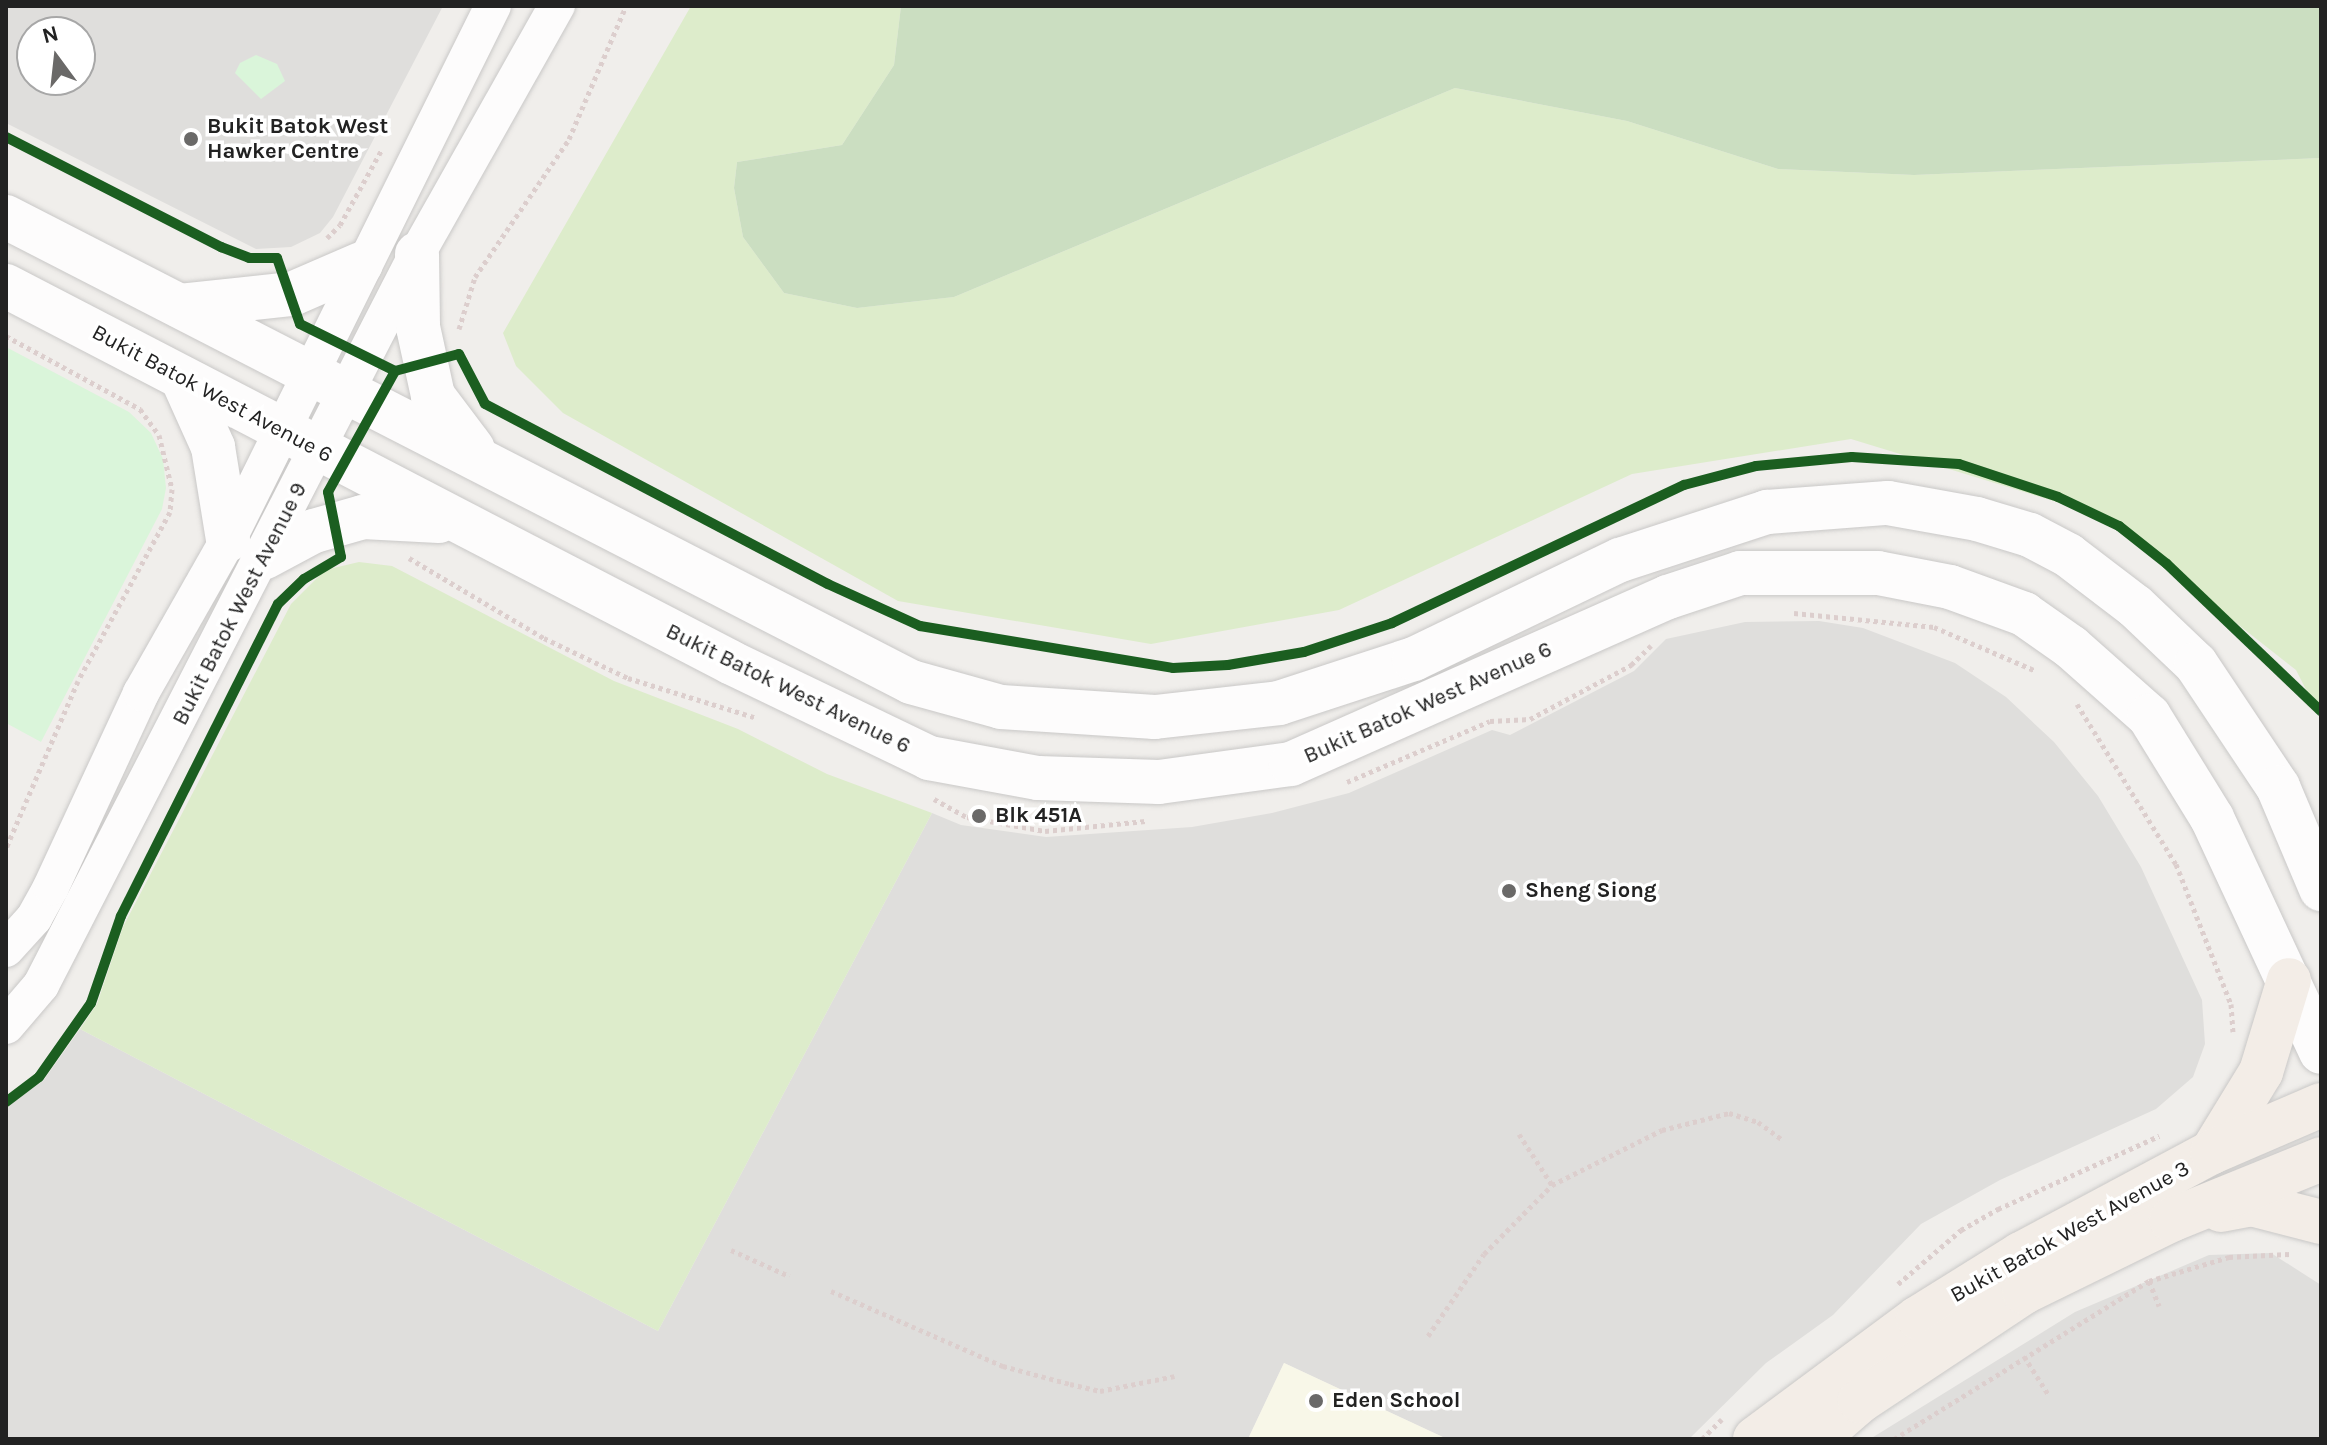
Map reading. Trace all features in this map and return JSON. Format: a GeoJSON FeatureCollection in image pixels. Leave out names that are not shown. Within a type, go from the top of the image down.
{"type":"FeatureCollection","features":[{"type":"Feature","properties":{"kind":"main road"},"geometry":{"type":"LineString","coordinates":[[2212,1152],[2261,1072],[2289,980]]}},
{"type":"Feature","properties":{"kind":"main road","name":"Bukit Batok West Avenue 3"},"geometry":{"type":"LineString","coordinates":[[1755,1439],[1931,1311],[2021,1254],[2212,1152],[2321,1105]]}},
{"type":"Feature","properties":{"kind":"main road","name":"Bukit Batok West Avenue 3"},"geometry":{"type":"LineString","coordinates":[[1816,1439],[1860,1401],[2024,1292],[2171,1220],[2321,1159]]}},
{"type":"Feature","properties":{"kind":"main road"},"geometry":{"type":"LineString","coordinates":[[2171,1220],[2251,1204],[2309,1238]]}},
{"type":"Feature","properties":{"kind":"street","name":"Bukit Batok West Avenue 9"},"geometry":{"type":"LineString","coordinates":[[301,439],[309,372],[493,6]]}},
{"type":"Feature","properties":{"kind":"street","name":"Bukit Batok West Avenue 9"},"geometry":{"type":"LineString","coordinates":[[6,1026],[41,985],[301,439],[348,391],[417,254],[557,6]]}},
{"type":"Feature","properties":{"kind":"street","name":"Bukit Batok West Avenue 6"},"geometry":{"type":"LineString","coordinates":[[6,217],[911,682],[1001,707],[1095,716],[1215,714],[1307,694],[1414,659],[1620,560],[1767,512],[1888,503],[1977,519],[2030,535],[2068,555],[2105,580],[2196,664],[2278,787],[2321,889]]}},
{"type":"Feature","properties":{"kind":"street"},"geometry":{"type":"LineString","coordinates":[[417,254],[442,359],[433,396],[483,460]]}},
{"type":"Feature","properties":{"kind":"street"},"geometry":{"type":"LineString","coordinates":[[177,306],[292,294],[361,264]]}},
{"type":"Feature","properties":{"kind":"street","name":"Bukit Batok West Avenue 6"},"geometry":{"type":"LineString","coordinates":[[6,286],[461,523],[929,758],[1038,778],[1095,782],[1224,777],[1291,764],[1668,597],[1740,573],[1878,573],[1950,587],[2024,614],[2071,647],[2149,716],[2212,818],[2321,1052]]}},
{"type":"Feature","properties":{"kind":"street"},"geometry":{"type":"LineString","coordinates":[[182,378],[213,447],[247,548],[363,517],[461,523]]}},
{"type":"Feature","properties":{"kind":"street","name":"Bukit Batok West Avenue 9"},"geometry":{"type":"LineString","coordinates":[[6,949],[34,918],[141,693],[247,548]]}},
{"type":"Feature","properties":{"kind":"path"},"geometry":{"type":"LineString","coordinates":[[442,359],[475,277],[569,139],[626,6]]}},
{"type":"Feature","properties":{"kind":"path"},"geometry":{"type":"LineString","coordinates":[[314,246],[340,225],[383,148]]}},
{"type":"Feature","properties":{"kind":"path"},"geometry":{"type":"LineString","coordinates":[[6,336],[140,409],[159,435],[172,489],[170,512],[78,681],[6,848]]}},
{"type":"Feature","properties":{"kind":"path"},"geometry":{"type":"LineString","coordinates":[[1777,612],[1848,615],[1934,627],[2050,676]]}},
{"type":"Feature","properties":{"kind":"path"},"geometry":{"type":"LineString","coordinates":[[1372,775],[1490,721],[1530,719],[1631,665],[1662,636]]}},
{"type":"Feature","properties":{"kind":"path"},"geometry":{"type":"LineString","coordinates":[[2071,694],[2176,864],[2231,1004],[2234,1048]]}},
{"type":"Feature","properties":{"kind":"path"},"geometry":{"type":"LineString","coordinates":[[1428,1336],[1484,1254],[1552,1185],[1662,1130],[1729,1113],[1758,1122],[1783,1140]]}},
{"type":"Feature","properties":{"kind":"path"},"geometry":{"type":"LineString","coordinates":[[1519,1134],[1552,1185]]}},
{"type":"Feature","properties":{"kind":"path"},"geometry":{"type":"LineString","coordinates":[[1896,1439],[2024,1356],[2149,1281],[2229,1257],[2309,1238]]}},
{"type":"Feature","properties":{"kind":"path"},"geometry":{"type":"LineString","coordinates":[[731,1250],[789,1276]]}},
{"type":"Feature","properties":{"kind":"path"},"geometry":{"type":"LineString","coordinates":[[2149,1281],[2159,1306]]}},
{"type":"Feature","properties":{"kind":"path"},"geometry":{"type":"LineString","coordinates":[[831,1291],[1003,1366],[1070,1384],[1100,1391],[1175,1376]]}},
{"type":"Feature","properties":{"kind":"path"},"geometry":{"type":"LineString","coordinates":[[2024,1356],[2048,1394]]}},
{"type":"Feature","properties":{"kind":"shaded area"},"geometry":{"type":"Polygon","coordinates":[[[6,6],[443,6],[333,217],[320,233],[291,247],[256,249],[6,123],[6,6]]]}},
{"type":"Feature","properties":{"kind":"shaded area"},"geometry":{"type":"Polygon","coordinates":[[[1819,621],[1863,628],[1955,663],[2006,697],[2054,742],[2098,796],[2141,867],[2202,1000],[2205,1044],[2193,1077],[2156,1109],[2000,1180],[1921,1224],[1833,1315],[1766,1363],[1689,1439],[1447,1439],[1284,1363],[1248,1439],[6,1439],[6,1107],[43,1081],[80,1029],[658,1331],[932,813],[961,825],[1046,837],[1192,827],[1272,813],[1349,793],[1492,730],[1510,735],[1634,671],[1666,639],[1745,622],[1819,621]]]}},
{"type":"Feature","properties":{"kind":"shaded area"},"geometry":{"type":"Polygon","coordinates":[[[2271,1253],[2321,1285],[2321,1439],[1870,1439],[2075,1312],[2209,1255],[2271,1253]]]}},
{"type":"Feature","properties":{"kind":"shaded area","name":"Eden School"},"geometry":{"type":"Polygon","coordinates":[[[1284,1363],[1447,1439],[1248,1439],[1284,1363]]]}},
{"type":"Feature","properties":{"kind":"green space"},"geometry":{"type":"Polygon","coordinates":[[[691,6],[901,6],[894,65],[842,145],[737,162],[734,188],[743,237],[784,293],[857,308],[954,297],[1455,88],[1627,121],[1778,169],[1914,175],[2321,158],[2321,719],[2296,670],[2099,515],[1851,439],[1632,474],[1339,610],[1151,644],[898,601],[563,413],[516,366],[503,333],[691,6]]]}},
{"type":"Feature","properties":{"kind":"green space"},"geometry":{"type":"Polygon","coordinates":[[[901,6],[2321,6],[2321,158],[1914,175],[1778,169],[1627,121],[1455,88],[954,297],[857,308],[784,293],[743,237],[734,188],[737,162],[842,145],[894,65],[901,6]]]}},
{"type":"Feature","properties":{"kind":"green space"},"geometry":{"type":"Polygon","coordinates":[[[256,55],[277,64],[285,81],[261,99],[235,73],[240,63],[256,55]]]}},
{"type":"Feature","properties":{"kind":"green space"},"geometry":{"type":"Polygon","coordinates":[[[6,347],[129,412],[151,433],[163,459],[166,488],[162,509],[41,742],[6,723],[6,347]]]}},
{"type":"Feature","properties":{"kind":"green space"},"geometry":{"type":"Polygon","coordinates":[[[359,562],[392,566],[614,681],[738,729],[827,774],[932,813],[658,1331],[80,1029],[97,1004],[123,927],[291,604],[325,570],[359,562]]]}},
{"type":"Feature","properties":{"kind":"cycle path"},"geometry":{"type":"LineString","coordinates":[[6,137],[221,247],[249,258],[277,258],[300,324],[395,371],[459,354],[485,404],[828,584],[920,626],[1173,668],[1228,665],[1304,652],[1392,623],[1684,485],[1756,466],[1852,457],[1959,464],[2058,497],[2119,526],[2167,564],[2321,711]]}},
{"type":"Feature","properties":{"kind":"cycle path"},"geometry":{"type":"LineString","coordinates":[[6,1102],[39,1077],[91,1003],[121,916],[278,604],[304,579],[341,557],[328,492],[395,371]]}},
{"type":"Feature","properties":{"kind":"place","name":"Bukit Batok West Hawker Centre"},"geometry":{"type":"Point","coordinates":[191,139]}},
{"type":"Feature","properties":{"kind":"place","name":"Blk 451A"},"geometry":{"type":"Point","coordinates":[979,816]}},
{"type":"Feature","properties":{"kind":"place","name":"Sheng Siong"},"geometry":{"type":"Point","coordinates":[1509,891]}},
{"type":"Feature","properties":{"kind":"place","name":"Eden School"},"geometry":{"type":"Point","coordinates":[1316,1401]}}]}
